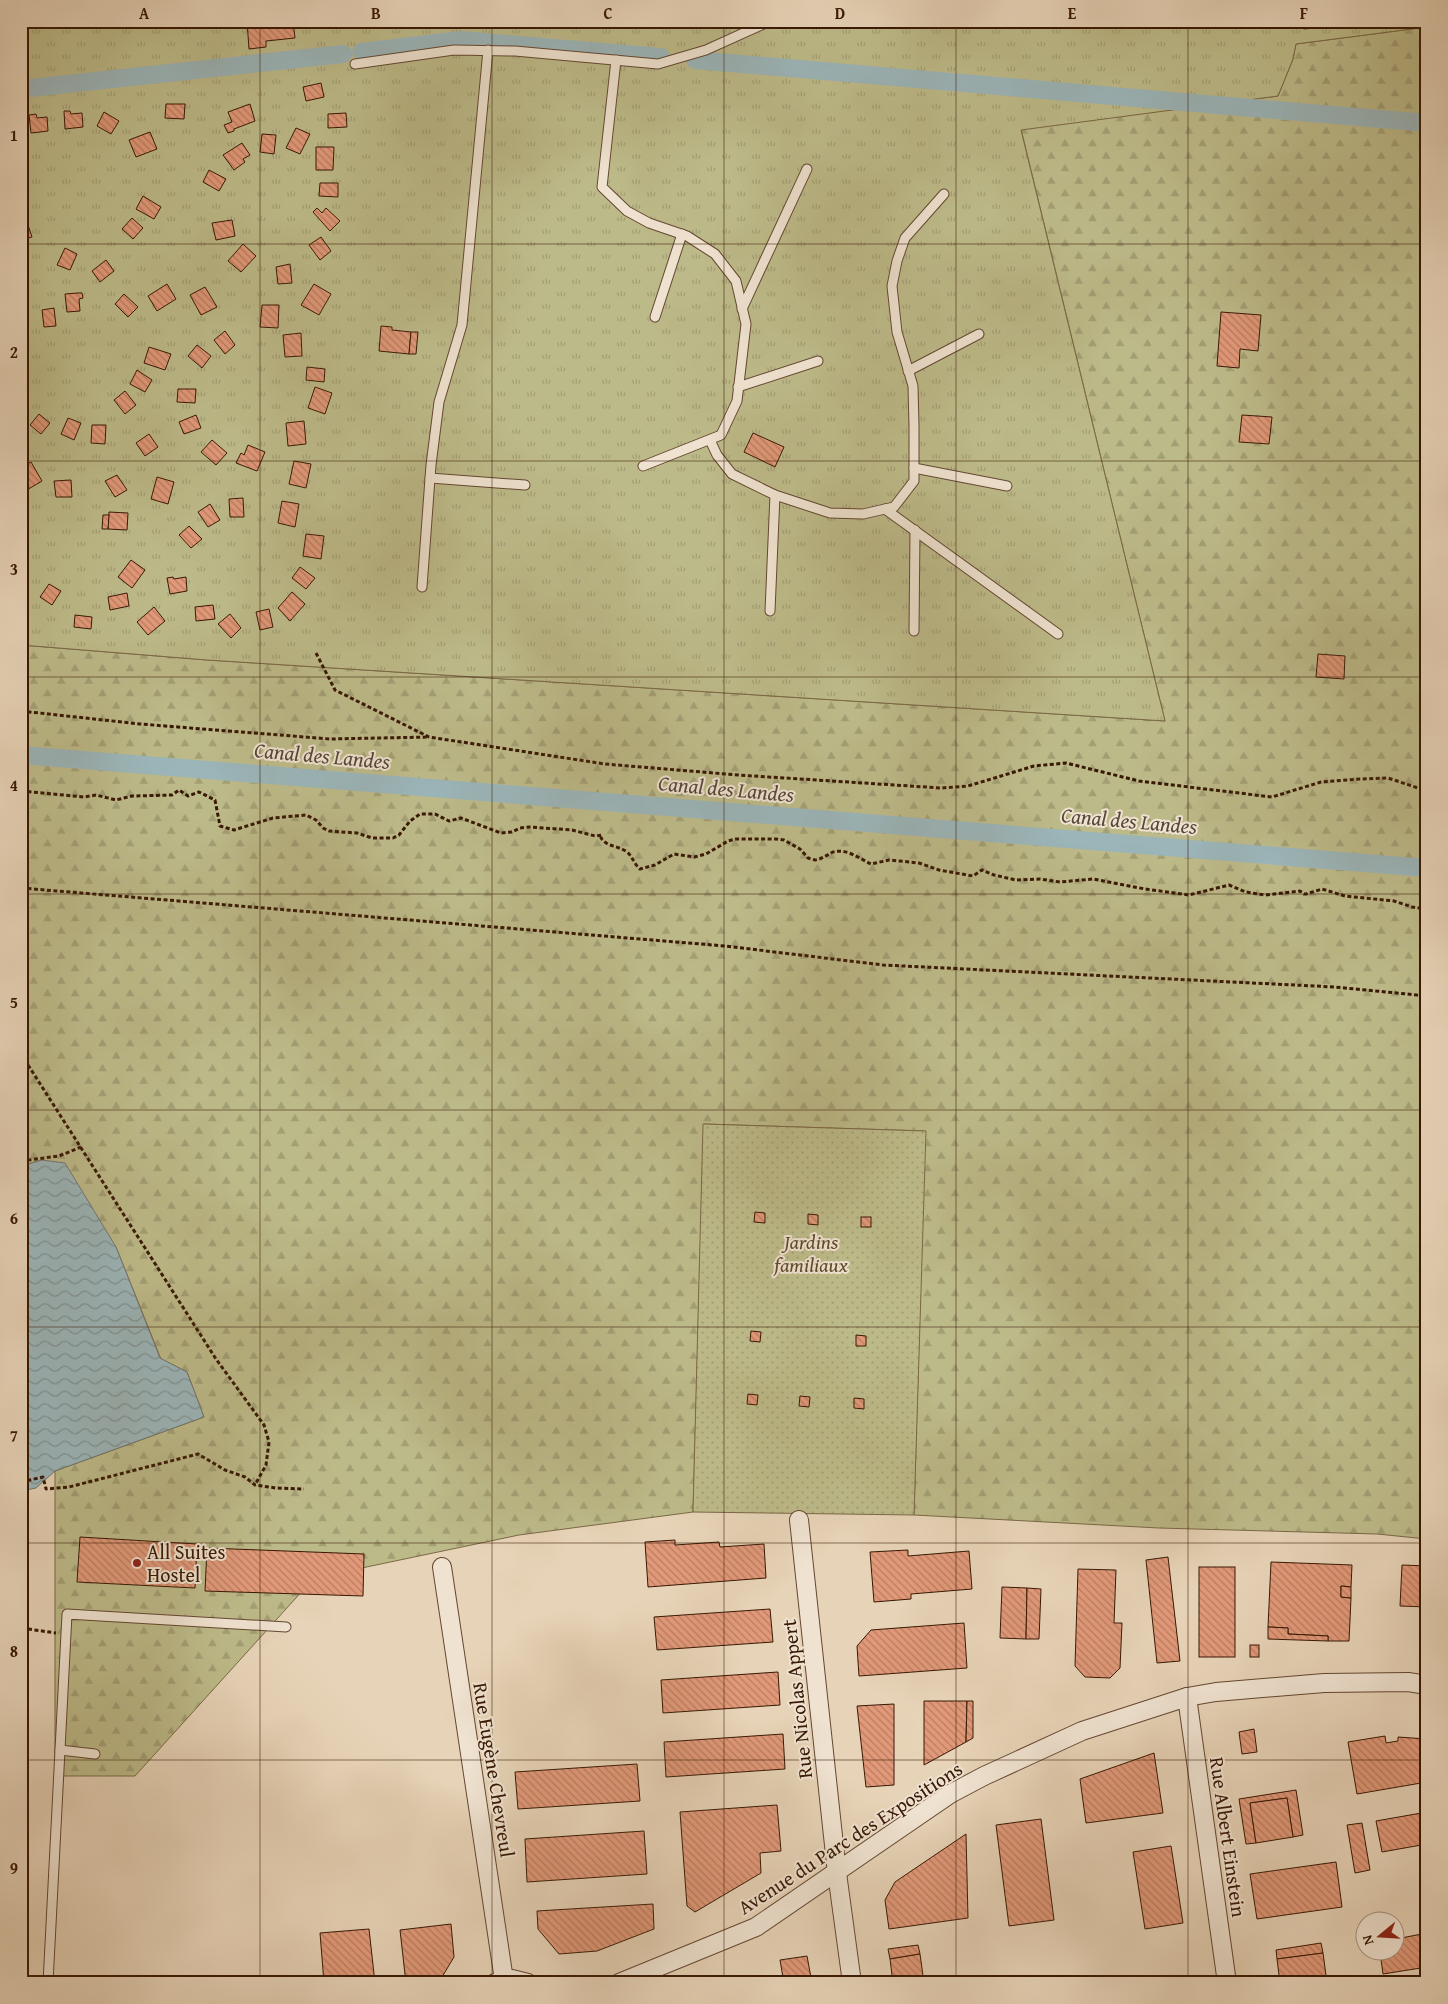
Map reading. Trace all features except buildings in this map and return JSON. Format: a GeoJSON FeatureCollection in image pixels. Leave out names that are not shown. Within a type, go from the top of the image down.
{"type":"FeatureCollection","features":[{"type":"Feature","properties":{"kind":"street","name":"Rue Nicolas Appert"},"geometry":{"type":"LineString","coordinates":[[799,1520],[837,1873]]}},
{"type":"Feature","properties":{"kind":"street","name":"Rue Eugène Chevreul"},"geometry":{"type":"LineString","coordinates":[[442,1567],[500,1981]]}},
{"type":"Feature","properties":{"kind":"street","name":"Avenue du Parc des Expositions"},"geometry":{"type":"LineString","coordinates":[[619,1983],[756,1927],[950,1794],[984,1776],[1082,1731],[1187,1697],[1216,1692],[1324,1683],[1408,1682],[1427,1685]]}},
{"type":"Feature","properties":{"kind":"street","name":"Rue Albert Einstein"},"geometry":{"type":"LineString","coordinates":[[1187,1697],[1227,1983]]}},
{"type":"Feature","properties":{"kind":"street"},"geometry":{"type":"LineString","coordinates":[[837,1873],[852,1983]]}},
{"type":"Feature","properties":{"kind":"street"},"geometry":{"type":"LineString","coordinates":[[500,1981],[512,1979],[528,1983]]}},
{"type":"Feature","properties":{"kind":"lane"},"geometry":{"type":"LineString","coordinates":[[355,64],[454,50],[488,50],[658,64],[706,50],[770,21]]}},
{"type":"Feature","properties":{"kind":"lane"},"geometry":{"type":"LineString","coordinates":[[1300,21],[1305,24],[1320,21]]}},
{"type":"Feature","properties":{"kind":"lane"},"geometry":{"type":"LineString","coordinates":[[422,587],[430,478],[439,402],[462,325],[488,50]]}},
{"type":"Feature","properties":{"kind":"lane"},"geometry":{"type":"LineString","coordinates":[[616,60],[602,187],[626,211],[649,223],[682,234],[715,254],[736,281],[746,324],[737,401],[721,435],[643,466]]}},
{"type":"Feature","properties":{"kind":"lane"},"geometry":{"type":"LineString","coordinates":[[742,309],[808,169]]}},
{"type":"Feature","properties":{"kind":"lane"},"geometry":{"type":"LineString","coordinates":[[710,440],[717,455],[732,474],[776,495],[830,513],[863,514],[894,507],[914,481],[914,468],[913,386],[896,323],[892,286],[897,261],[905,238],[944,194]]}},
{"type":"Feature","properties":{"kind":"lane"},"geometry":{"type":"LineString","coordinates":[[655,318],[682,234]]}},
{"type":"Feature","properties":{"kind":"lane"},"geometry":{"type":"LineString","coordinates":[[908,371],[979,334]]}},
{"type":"Feature","properties":{"kind":"lane"},"geometry":{"type":"LineString","coordinates":[[738,387],[818,361]]}},
{"type":"Feature","properties":{"kind":"lane"},"geometry":{"type":"LineString","coordinates":[[914,468],[1007,486]]}},
{"type":"Feature","properties":{"kind":"lane"},"geometry":{"type":"LineString","coordinates":[[430,478],[525,485]]}},
{"type":"Feature","properties":{"kind":"lane"},"geometry":{"type":"LineString","coordinates":[[770,611],[776,495]]}},
{"type":"Feature","properties":{"kind":"lane"},"geometry":{"type":"LineString","coordinates":[[886,509],[1058,634]]}},
{"type":"Feature","properties":{"kind":"lane"},"geometry":{"type":"LineString","coordinates":[[914,631],[915,530]]}},
{"type":"Feature","properties":{"kind":"lane"},"geometry":{"type":"LineString","coordinates":[[48,1983],[67,1614],[286,1627]]}},
{"type":"Feature","properties":{"kind":"lane"},"geometry":{"type":"LineString","coordinates":[[60,1750],[95,1754]]}},
{"type":"Feature","properties":{"kind":"path"},"geometry":{"type":"LineString","coordinates":[[316,653],[335,690],[429,737]]}},
{"type":"Feature","properties":{"kind":"path"},"geometry":{"type":"LineString","coordinates":[[21,711],[140,724],[330,739],[429,737],[605,764],[941,788],[968,786],[1034,766],[1066,763],[1139,781],[1272,797],[1321,782],[1360,779],[1388,778],[1427,791]]}},
{"type":"Feature","properties":{"kind":"path"},"geometry":{"type":"LineString","coordinates":[[21,791],[84,797],[96,795],[116,800],[132,796],[172,795],[179,790],[188,796],[199,792],[215,800],[220,826],[234,830],[284,816],[306,815],[316,820],[323,828],[329,831],[357,833],[372,838],[393,838],[401,833],[413,818],[424,813],[435,814],[449,821],[461,818],[501,833],[530,827],[572,830],[595,836],[602,835],[601,838],[604,842],[608,845],[617,845],[626,852],[640,869],[655,866],[674,854],[694,857],[706,854],[730,840],[776,839],[788,841],[805,856],[815,860],[834,852],[843,851],[860,857],[871,864],[889,860],[919,863],[939,870],[973,876],[982,870],[1016,880],[1040,879],[1060,882],[1086,878],[1100,879],[1145,889],[1189,895],[1229,885],[1246,892],[1265,895],[1300,891],[1306,894],[1322,889],[1345,896],[1394,900],[1412,907],[1427,909]]}},
{"type":"Feature","properties":{"kind":"path"},"geometry":{"type":"LineString","coordinates":[[21,888],[725,946],[883,965],[1335,987],[1427,996]]}},
{"type":"Feature","properties":{"kind":"path"},"geometry":{"type":"LineString","coordinates":[[21,1054],[216,1359],[264,1425],[269,1442],[266,1465],[255,1485]]}},
{"type":"Feature","properties":{"kind":"path"},"geometry":{"type":"LineString","coordinates":[[21,1161],[59,1156],[81,1146]]}},
{"type":"Feature","properties":{"kind":"path"},"geometry":{"type":"LineString","coordinates":[[21,1482],[43,1477],[46,1489],[69,1487],[198,1454],[225,1470],[245,1477],[255,1485],[304,1489]]}},
{"type":"Feature","properties":{"kind":"path"},"geometry":{"type":"LineString","coordinates":[[21,1616],[29,1616]]}},
{"type":"Feature","properties":{"kind":"path"},"geometry":{"type":"LineString","coordinates":[[28,1628],[66,1635]]}},
{"type":"Feature","properties":{"kind":"green space"},"geometry":{"type":"Polygon","coordinates":[[[21,21],[1427,21],[1427,27],[1296,44],[1293,59],[1278,96],[1021,130],[1165,721],[207,660],[21,645],[21,21]]]}},
{"type":"Feature","properties":{"kind":"green space"},"geometry":{"type":"Polygon","coordinates":[[[1427,27],[1427,1539],[1377,1534],[1159,1528],[914,1515],[925,1131],[704,1124],[693,1512],[519,1535],[314,1578],[135,1776],[55,1776],[55,1471],[204,1417],[187,1372],[161,1359],[116,1247],[42,1160],[21,1166],[21,645],[207,660],[1165,721],[1021,129],[1278,96],[1293,59],[1296,44],[1427,27]]]}},
{"type":"Feature","properties":{"kind":"green space","name":"Jardins familiaux"},"geometry":{"type":"Polygon","coordinates":[[[703,1124],[926,1131],[914,1515],[693,1512],[703,1124]]]}},
{"type":"Feature","properties":{"kind":"water"},"geometry":{"type":"Polygon","coordinates":[[[42,1160],[65,1163],[116,1247],[160,1358],[187,1372],[204,1417],[55,1471],[36,1488],[21,1491],[21,1166],[42,1160]]]}},
{"type":"Feature","properties":{"kind":"waterway"},"geometry":{"type":"LineString","coordinates":[[361,52],[461,40],[661,57]]}},
{"type":"Feature","properties":{"kind":"waterway"},"geometry":{"type":"LineString","coordinates":[[21,89],[343,54]]}},
{"type":"Feature","properties":{"kind":"waterway"},"geometry":{"type":"LineString","coordinates":[[695,60],[1427,123]]}},
{"type":"Feature","properties":{"kind":"waterway","name":"Canal des Landes"},"geometry":{"type":"LineString","coordinates":[[21,755],[1427,868]]}},
{"type":"Feature","properties":{"kind":"place","name":"All Suites Hostel"},"geometry":{"type":"Point","coordinates":[137,1563]}}]}
